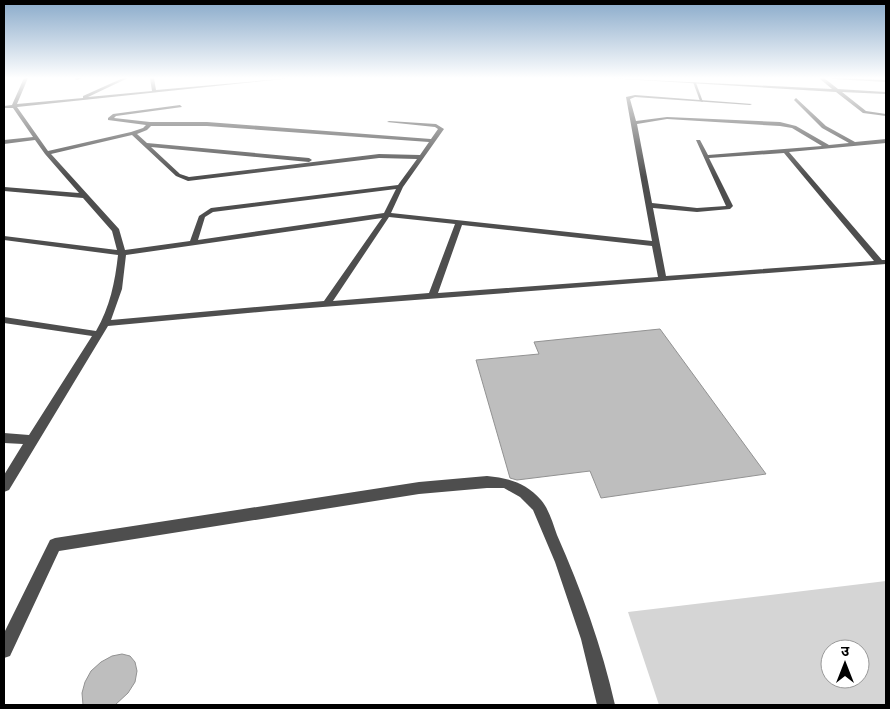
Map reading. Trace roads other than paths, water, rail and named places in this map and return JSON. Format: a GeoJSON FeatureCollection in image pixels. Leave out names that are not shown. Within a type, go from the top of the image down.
{"type":"FeatureCollection","features":[{"type":"Feature","properties":{"kind":"street"},"geometry":{"type":"LineString","coordinates":[[4,486],[105,323],[118,289],[122,253],[116,231],[47,153],[18,111]]}},
{"type":"Feature","properties":{"kind":"street"},"geometry":{"type":"LineString","coordinates":[[134,111],[115,115],[110,119],[150,124],[207,124],[433,142]]}},
{"type":"Feature","properties":{"kind":"street"},"geometry":{"type":"LineString","coordinates":[[631,111],[662,278]]}},
{"type":"Feature","properties":{"kind":"street"},"geometry":{"type":"LineString","coordinates":[[809,111],[824,127],[854,144]]}},
{"type":"Feature","properties":{"kind":"street"},"geometry":{"type":"LineString","coordinates":[[864,111],[886,115]]}},
{"type":"Feature","properties":{"kind":"street"},"geometry":{"type":"LineString","coordinates":[[634,123],[667,118],[780,124],[794,127],[828,146]]}},
{"type":"Feature","properties":{"kind":"street"},"geometry":{"type":"LineString","coordinates":[[326,303],[387,215],[400,187],[441,129],[438,126],[389,122]]}},
{"type":"Feature","properties":{"kind":"street"},"geometry":{"type":"LineString","coordinates":[[47,153],[133,133],[145,129],[150,124]]}},
{"type":"Feature","properties":{"kind":"street"},"geometry":{"type":"LineString","coordinates":[[133,133],[178,175],[188,178],[384,156],[422,157]]}},
{"type":"Feature","properties":{"kind":"street"},"geometry":{"type":"LineString","coordinates":[[4,142],[37,138]]}},
{"type":"Feature","properties":{"kind":"street"},"geometry":{"type":"LineString","coordinates":[[648,205],[697,210],[728,208],[730,206],[698,141]]}},
{"type":"Feature","properties":{"kind":"street"},"geometry":{"type":"LineString","coordinates":[[706,157],[886,141]]}},
{"type":"Feature","properties":{"kind":"street"},"geometry":{"type":"LineString","coordinates":[[146,145],[330,162]]}},
{"type":"Feature","properties":{"kind":"street"},"geometry":{"type":"LineString","coordinates":[[785,151],[883,262]]}},
{"type":"Feature","properties":{"kind":"street"},"geometry":{"type":"LineString","coordinates":[[193,244],[202,216],[218,209],[400,187]]}},
{"type":"Feature","properties":{"kind":"street"},"geometry":{"type":"LineString","coordinates":[[4,189],[86,196]]}},
{"type":"Feature","properties":{"kind":"street"},"geometry":{"type":"LineString","coordinates":[[4,238],[122,253],[387,215],[656,244]]}},
{"type":"Feature","properties":{"kind":"street"},"geometry":{"type":"LineString","coordinates":[[433,295],[459,222]]}},
{"type":"Feature","properties":{"kind":"street"},"geometry":{"type":"LineString","coordinates":[[105,323],[326,303],[883,262]]}},
{"type":"Feature","properties":{"kind":"street"},"geometry":{"type":"LineString","coordinates":[[4,320],[98,334]]}},
{"type":"Feature","properties":{"kind":"street"},"geometry":{"type":"LineString","coordinates":[[4,438],[32,440]]}},
{"type":"Feature","properties":{"kind":"street"},"geometry":{"type":"LineString","coordinates":[[4,650],[54,545],[420,488],[487,482],[505,484],[525,493],[538,506],[562,562],[589,639],[606,705]]}}]}
